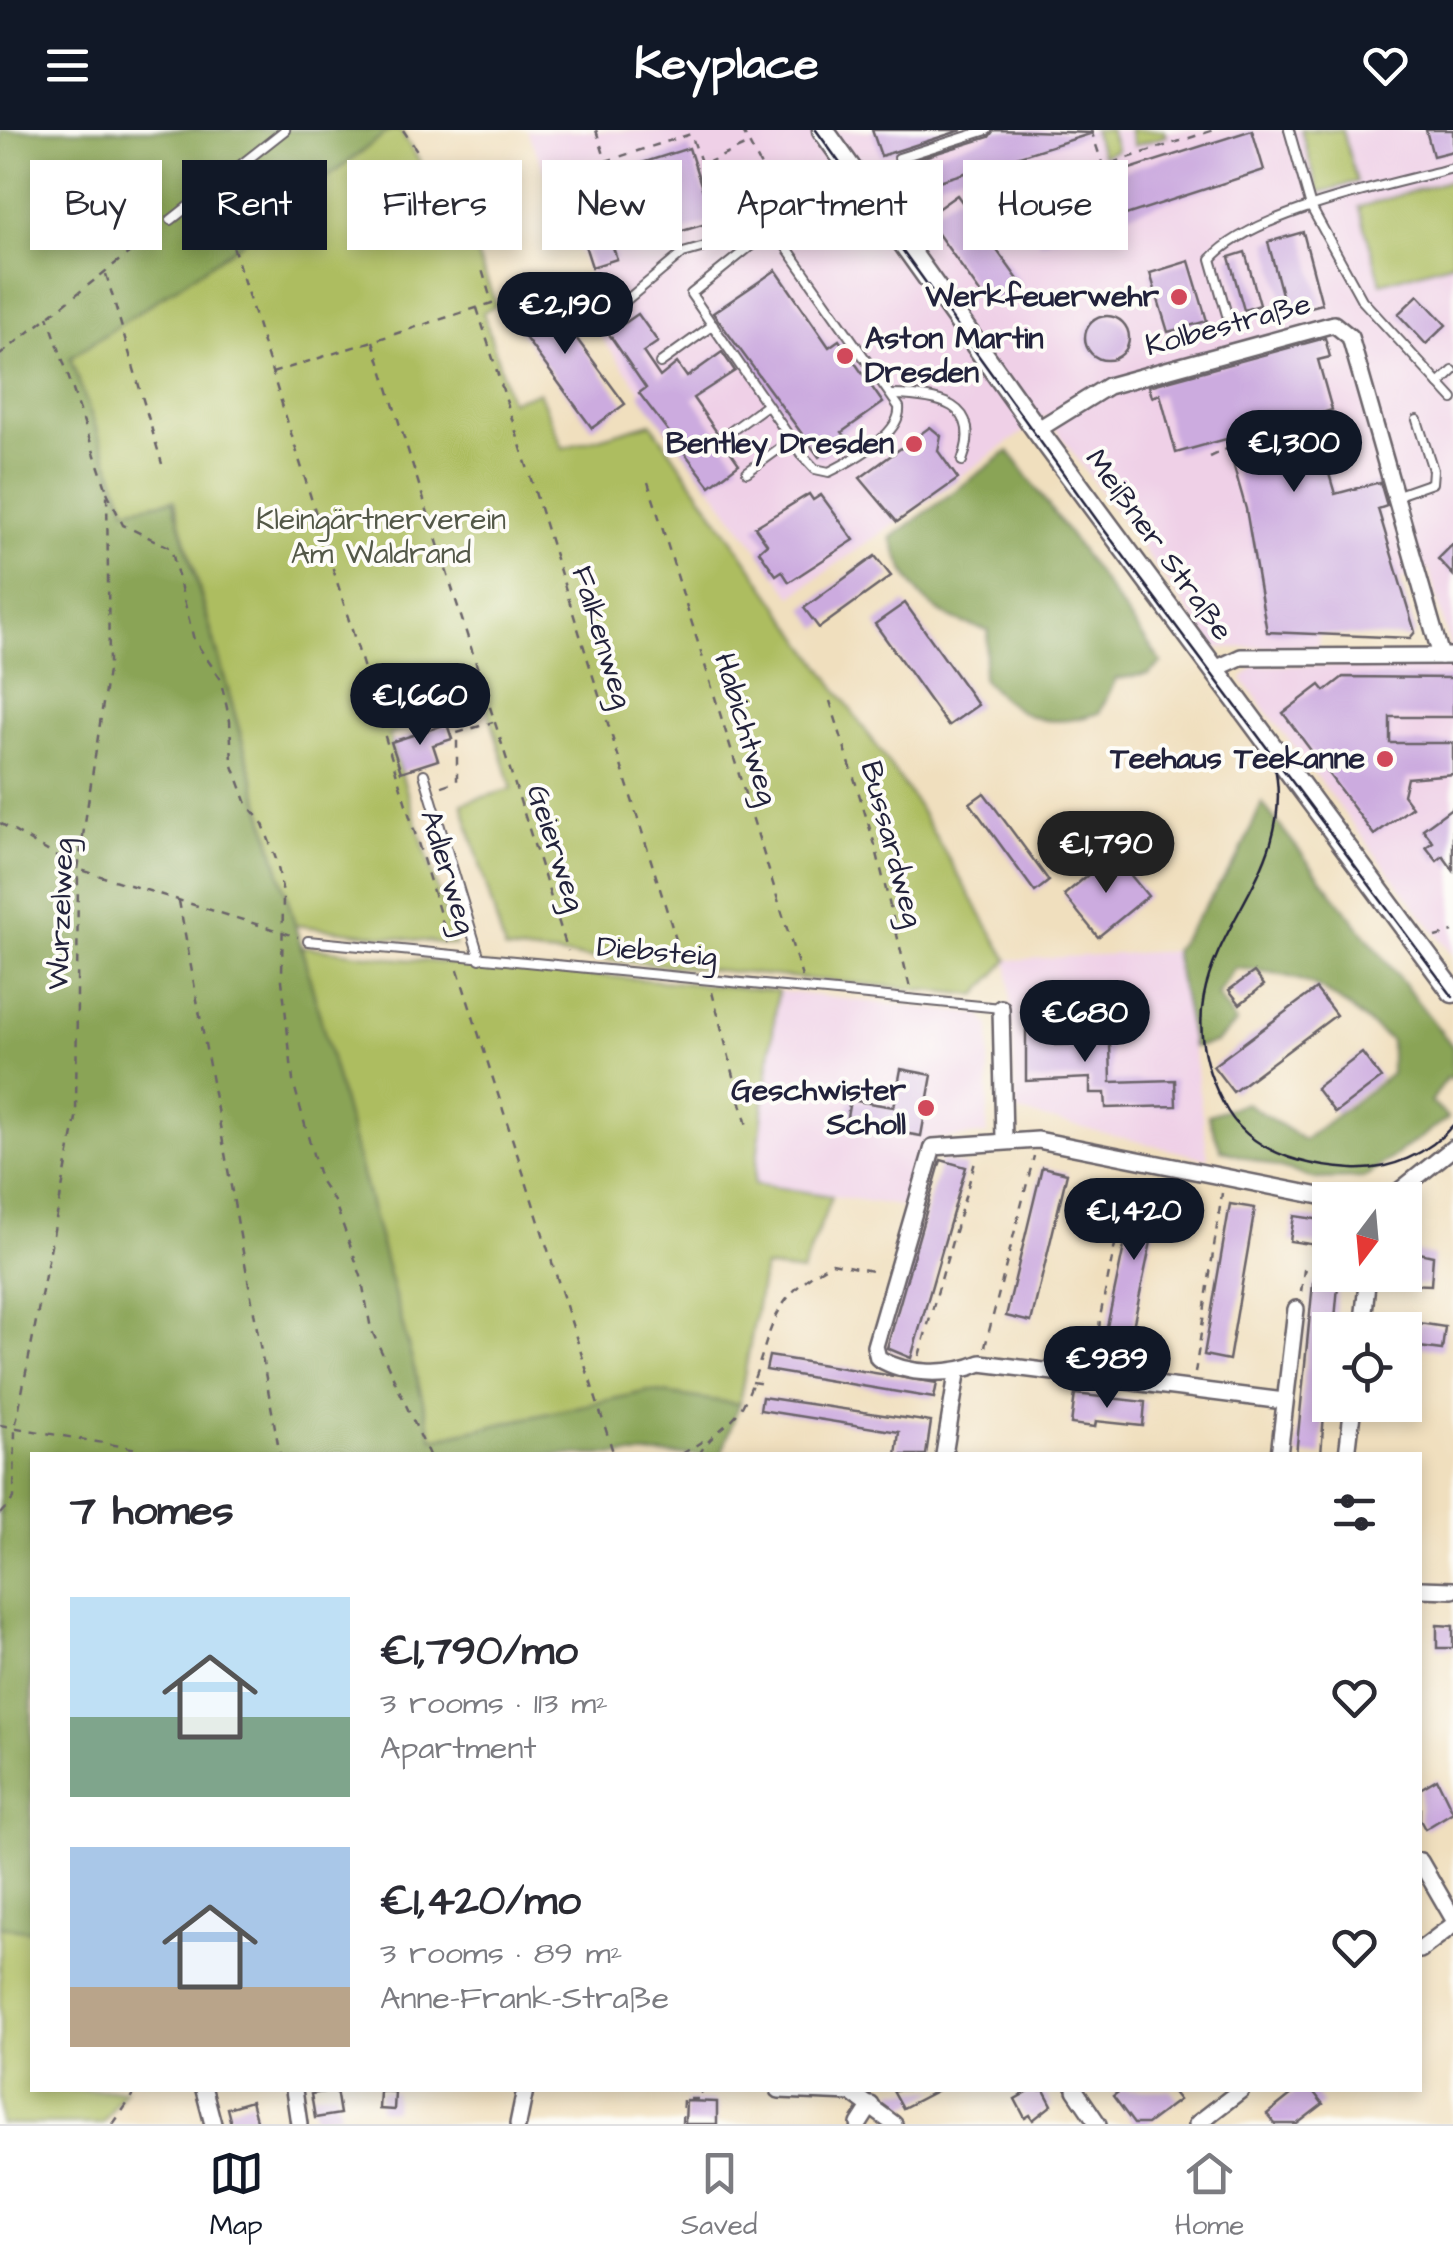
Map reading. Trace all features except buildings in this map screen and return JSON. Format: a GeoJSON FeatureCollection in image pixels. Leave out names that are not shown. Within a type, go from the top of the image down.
{"type":"FeatureCollection","features":[{"type":"Feature","properties":{"kind":"main road","name":"Meißner Straße"},"geometry":{"type":"LineString","coordinates":[[823,130],[842,160]]}},
{"type":"Feature","properties":{"kind":"main road","name":"Meißner Straße"},"geometry":{"type":"LineString","coordinates":[[906,250],[1453,992]]}},
{"type":"Feature","properties":{"kind":"street","name":"Kolbestraße"},"geometry":{"type":"LineString","coordinates":[[1037,430],[1108,386],[1334,324],[1350,337],[1447,656]]}},
{"type":"Feature","properties":{"kind":"street"},"geometry":{"type":"LineString","coordinates":[[1213,670],[1241,657],[1447,656]]}},
{"type":"Feature","properties":{"kind":"street"},"geometry":{"type":"LineString","coordinates":[[1001,1008],[1004,1139]]}},
{"type":"Feature","properties":{"kind":"street"},"geometry":{"type":"LineString","coordinates":[[1284,1401],[981,1364],[956,1374],[916,1369],[890,1365],[878,1358],[874,1346],[932,1147],[1004,1139],[1038,1140],[1312,1194]]}},
{"type":"Feature","properties":{"kind":"street"},"geometry":{"type":"LineString","coordinates":[[1410,1182],[1453,1148]]}},
{"type":"Feature","properties":{"kind":"street"},"geometry":{"type":"LineString","coordinates":[[1279,1452],[1296,1309]]}},
{"type":"Feature","properties":{"kind":"street"},"geometry":{"type":"LineString","coordinates":[[944,1452],[956,1374]]}},
{"type":"Feature","properties":{"kind":"street"},"geometry":{"type":"LineString","coordinates":[[1347,1452],[1351,1422]]}},
{"type":"Feature","properties":{"kind":"street"},"geometry":{"type":"LineString","coordinates":[[1422,1589],[1453,1590]]}},
{"type":"Feature","properties":{"kind":"street"},"geometry":{"type":"LineString","coordinates":[[1422,1866],[1453,1922],[1422,1948]]}},
{"type":"Feature","properties":{"kind":"street"},"geometry":{"type":"LineString","coordinates":[[204,2092],[212,2124]]}},
{"type":"Feature","properties":{"kind":"street"},"geometry":{"type":"LineString","coordinates":[[294,2092],[299,2124]]}},
{"type":"Feature","properties":{"kind":"street"},"geometry":{"type":"LineString","coordinates":[[518,2124],[525,2092]]}},
{"type":"Feature","properties":{"kind":"street"},"geometry":{"type":"LineString","coordinates":[[828,2092],[852,2093],[894,2124]]}},
{"type":"Feature","properties":{"kind":"street"},"geometry":{"type":"LineString","coordinates":[[1076,2092],[1098,2124]]}},
{"type":"Feature","properties":{"kind":"street"},"geometry":{"type":"LineString","coordinates":[[1197,2124],[1238,2092]]}},
{"type":"Feature","properties":{"kind":"street"},"geometry":{"type":"LineString","coordinates":[[858,2124],[871,2105]]}},
{"type":"Feature","properties":{"kind":"lane"},"geometry":{"type":"LineString","coordinates":[[246,160],[285,130]]}},
{"type":"Feature","properties":{"kind":"lane"},"geometry":{"type":"LineString","coordinates":[[899,158],[988,130]]}},
{"type":"Feature","properties":{"kind":"lane"},"geometry":{"type":"LineString","coordinates":[[1289,130],[1312,207],[1362,300],[1453,399]]}},
{"type":"Feature","properties":{"kind":"lane"},"geometry":{"type":"LineString","coordinates":[[1227,315],[1211,258],[1226,242],[1312,207],[1453,168]]}},
{"type":"Feature","properties":{"kind":"lane"},"geometry":{"type":"LineString","coordinates":[[171,220],[182,211]]}},
{"type":"Feature","properties":{"kind":"lane"},"geometry":{"type":"LineString","coordinates":[[611,313],[682,253],[702,248]]}},
{"type":"Feature","properties":{"kind":"lane"},"geometry":{"type":"LineString","coordinates":[[746,250],[691,294],[791,440],[815,469],[834,470],[896,423],[901,413],[789,250]]}},
{"type":"Feature","properties":{"kind":"lane"},"geometry":{"type":"LineString","coordinates":[[660,362],[713,325]]}},
{"type":"Feature","properties":{"kind":"lane"},"geometry":{"type":"LineString","coordinates":[[1440,384],[1453,371]]}},
{"type":"Feature","properties":{"kind":"lane"},"geometry":{"type":"LineString","coordinates":[[892,396],[934,396],[953,407],[967,425],[968,444],[962,461]]}},
{"type":"Feature","properties":{"kind":"lane"},"geometry":{"type":"LineString","coordinates":[[726,435],[767,405]]}},
{"type":"Feature","properties":{"kind":"lane"},"geometry":{"type":"LineString","coordinates":[[1396,496],[1432,483],[1432,470],[1417,420]]}},
{"type":"Feature","properties":{"kind":"lane"},"geometry":{"type":"LineString","coordinates":[[747,472],[791,440]]}},
{"type":"Feature","properties":{"kind":"lane"},"geometry":{"type":"LineString","coordinates":[[424,774],[480,959]]}},
{"type":"Feature","properties":{"kind":"lane","name":"Diebsteig"},"geometry":{"type":"LineString","coordinates":[[308,942],[1001,1008]]}},
{"type":"Feature","properties":{"kind":"path"},"geometry":{"type":"LineString","coordinates":[[404,130],[420,155]]}},
{"type":"Feature","properties":{"kind":"path"},"geometry":{"type":"LineString","coordinates":[[596,130],[606,161],[691,134],[702,164],[749,144]]}},
{"type":"Feature","properties":{"kind":"path"},"geometry":{"type":"LineString","coordinates":[[684,130],[686,136]]}},
{"type":"Feature","properties":{"kind":"path"},"geometry":{"type":"LineString","coordinates":[[742,130],[758,160]]}},
{"type":"Feature","properties":{"kind":"path"},"geometry":{"type":"LineString","coordinates":[[1091,130],[1103,166],[1214,130]]}},
{"type":"Feature","properties":{"kind":"path"},"geometry":{"type":"LineString","coordinates":[[0,355],[171,220]]}},
{"type":"Feature","properties":{"kind":"path","name":"Adlerweg"},"geometry":{"type":"LineString","coordinates":[[234,250],[613,1452]]}},
{"type":"Feature","properties":{"kind":"path"},"geometry":{"type":"LineString","coordinates":[[271,374],[492,303],[481,266]]}},
{"type":"Feature","properties":{"kind":"path"},"geometry":{"type":"LineString","coordinates":[[105,272],[162,464]]}},
{"type":"Feature","properties":{"kind":"path","name":"Falkenweg"},"geometry":{"type":"LineString","coordinates":[[477,308],[688,978]]}},
{"type":"Feature","properties":{"kind":"path","name":"Wurzelweg"},"geometry":{"type":"LineString","coordinates":[[0,1514],[14,1498],[15,1428],[76,1118],[78,869],[109,664],[107,491],[48,316]]}},
{"type":"Feature","properties":{"kind":"path","name":"Geierweg"},"geometry":{"type":"LineString","coordinates":[[373,341],[573,967]]}},
{"type":"Feature","properties":{"kind":"path"},"geometry":{"type":"LineString","coordinates":[[1267,437],[1328,420],[1330,426]]}},
{"type":"Feature","properties":{"kind":"path"},"geometry":{"type":"LineString","coordinates":[[1210,457],[1229,448]]}},
{"type":"Feature","properties":{"kind":"path","name":"Habichtweg"},"geometry":{"type":"LineString","coordinates":[[648,482],[805,988]]}},
{"type":"Feature","properties":{"kind":"path"},"geometry":{"type":"LineString","coordinates":[[107,491],[124,525],[171,548],[194,640],[220,678],[230,720],[232,764],[247,804],[263,824],[278,862],[293,1081],[320,1180],[335,1203],[362,1276],[371,1329],[428,1452]]}},
{"type":"Feature","properties":{"kind":"path","name":"Bussardweg"},"geometry":{"type":"LineString","coordinates":[[830,701],[875,845],[912,998]]}},
{"type":"Feature","properties":{"kind":"path"},"geometry":{"type":"LineString","coordinates":[[429,790],[457,781],[457,733],[494,722]]}},
{"type":"Feature","properties":{"kind":"path"},"geometry":{"type":"LineString","coordinates":[[0,822],[78,869],[308,942]]}},
{"type":"Feature","properties":{"kind":"path"},"geometry":{"type":"LineString","coordinates":[[178,901],[279,1452]]}},
{"type":"Feature","properties":{"kind":"path"},"geometry":{"type":"LineString","coordinates":[[709,980],[747,1126]]}},
{"type":"Feature","properties":{"kind":"path"},"geometry":{"type":"LineString","coordinates":[[981,1364],[1038,1140]]}},
{"type":"Feature","properties":{"kind":"path"},"geometry":{"type":"LineString","coordinates":[[916,1369],[981,1142]]}},
{"type":"Feature","properties":{"kind":"path"},"geometry":{"type":"LineString","coordinates":[[1097,1378],[1100,1318],[1132,1159]]}},
{"type":"Feature","properties":{"kind":"path"},"geometry":{"type":"LineString","coordinates":[[1192,1390],[1225,1177]]}},
{"type":"Feature","properties":{"kind":"path"},"geometry":{"type":"LineString","coordinates":[[688,1452],[743,1407],[778,1307],[802,1279],[832,1263],[894,1276]]}},
{"type":"Feature","properties":{"kind":"path"},"geometry":{"type":"LineString","coordinates":[[1296,1309],[1304,1270],[1312,1271]]}},
{"type":"Feature","properties":{"kind":"path"},"geometry":{"type":"LineString","coordinates":[[752,1382],[764,1384]]}},
{"type":"Feature","properties":{"kind":"path"},"geometry":{"type":"LineString","coordinates":[[0,1425],[155,1452]]}},
{"type":"Feature","properties":{"kind":"path"},"geometry":{"type":"LineString","coordinates":[[701,1452],[708,1438]]}},
{"type":"Feature","properties":{"kind":"path"},"geometry":{"type":"LineString","coordinates":[[113,2124],[136,2092]]}},
{"type":"Feature","properties":{"kind":"path"},"geometry":{"type":"LineString","coordinates":[[682,2124],[683,2098],[701,2099],[701,2092]]}},
{"type":"Feature","properties":{"kind":"shaded area"},"geometry":{"type":"Polygon","coordinates":[[[1453,130],[1453,956],[1242,679],[1255,665],[1450,667],[1449,643],[1429,570],[1371,590],[1315,594],[1319,646],[1215,648],[1046,416],[792,596],[565,288],[591,278],[579,250],[682,250],[682,160],[542,160],[542,165],[527,131],[1453,130]]]}},
{"type":"Feature","properties":{"kind":"shaded area"},"geometry":{"type":"Polygon","coordinates":[[[1174,951],[1193,1047],[1208,1159],[1016,1111],[1008,960],[1174,951]]]}},
{"type":"Feature","properties":{"kind":"shaded area"},"geometry":{"type":"Polygon","coordinates":[[[778,991],[981,1015],[990,1027],[987,1134],[931,1140],[907,1207],[754,1184],[778,991]]]}},
{"type":"Feature","properties":{"kind":"green space"},"geometry":{"type":"Polygon","coordinates":[[[0,130],[390,130],[327,178],[327,160],[182,160],[182,250],[232,250],[70,358],[126,509],[173,500],[301,946],[433,1439],[649,1391],[739,1404],[722,1452],[30,1452],[30,1931],[0,1926],[0,130]]]}},
{"type":"Feature","properties":{"kind":"green space","name":"Kleingärtnerverein Am Waldrand"},"geometry":{"type":"Polygon","coordinates":[[[390,130],[400,130],[419,160],[350,160],[390,130]]]}},
{"type":"Feature","properties":{"kind":"green space"},"geometry":{"type":"Polygon","coordinates":[[[1093,130],[1110,130],[1117,150],[1102,156],[1093,130]]]}},
{"type":"Feature","properties":{"kind":"green space"},"geometry":{"type":"Polygon","coordinates":[[[1129,130],[1164,130],[1166,136],[1134,146],[1129,130]]]}},
{"type":"Feature","properties":{"kind":"green space"},"geometry":{"type":"Polygon","coordinates":[[[1301,130],[1342,130],[1357,182],[1319,193],[1301,130]]]}},
{"type":"Feature","properties":{"kind":"green space","name":"Kleingärtnerverein Am Waldrand"},"geometry":{"type":"Polygon","coordinates":[[[347,163],[347,250],[475,250],[496,305],[483,312],[510,401],[539,392],[563,448],[651,423],[914,800],[1008,960],[977,995],[505,950],[462,803],[512,789],[486,703],[389,735],[455,945],[295,925],[174,500],[126,510],[70,358],[232,250],[327,250],[327,178],[347,163]]]}},
{"type":"Feature","properties":{"kind":"green space"},"geometry":{"type":"Polygon","coordinates":[[[1451,180],[1453,262],[1381,283],[1359,207],[1451,180]]]}},
{"type":"Feature","properties":{"kind":"green space"},"geometry":{"type":"Polygon","coordinates":[[[1009,451],[1162,663],[1148,674],[1116,679],[1099,713],[1063,721],[1048,720],[1008,703],[982,678],[989,630],[951,618],[925,600],[906,574],[891,538],[1009,451]]]}},
{"type":"Feature","properties":{"kind":"green space"},"geometry":{"type":"Polygon","coordinates":[[[1262,803],[1453,1047],[1453,1079],[1447,1077],[1431,1102],[1448,1118],[1363,1178],[1316,1179],[1221,1150],[1208,1115],[1246,1103],[1304,1140],[1391,1074],[1391,1041],[1370,1024],[1336,998],[1304,981],[1263,971],[1235,968],[1217,995],[1236,1023],[1215,1043],[1193,1047],[1174,951],[1238,858],[1262,803]]]}},
{"type":"Feature","properties":{"kind":"green space"},"geometry":{"type":"Polygon","coordinates":[[[301,946],[389,958],[778,991],[754,1184],[832,1196],[802,1272],[764,1267],[739,1404],[649,1391],[433,1439],[301,946]]]}},
{"type":"Feature","properties":{"kind":"green space"},"geometry":{"type":"Polygon","coordinates":[[[0,1926],[30,1931],[30,2092],[124,2092],[103,2124],[0,2124],[0,1926]]]}},
{"type":"Feature","properties":{"kind":"tram line"},"geometry":{"type":"LineString","coordinates":[[816,130],[1099,523],[1453,997]]}},
{"type":"Feature","properties":{"kind":"tram line"},"geometry":{"type":"LineString","coordinates":[[1273,758],[1278,806],[1269,849],[1213,964],[1202,1005],[1204,1051],[1223,1103],[1246,1133],[1277,1153],[1314,1164],[1352,1169],[1380,1167],[1407,1159],[1453,1125]]}},
{"type":"Feature","properties":{"kind":"place","name":"Werkfeuerwehr"},"geometry":{"type":"Point","coordinates":[1179,297]}},
{"type":"Feature","properties":{"kind":"place","name":"Aston Martin Dresden"},"geometry":{"type":"Point","coordinates":[845,356]}},
{"type":"Feature","properties":{"kind":"place","name":"Bentley Dresden"},"geometry":{"type":"Point","coordinates":[914,444]}},
{"type":"Feature","properties":{"kind":"place","name":"Teehaus Teekanne"},"geometry":{"type":"Point","coordinates":[1385,759]}},
{"type":"Feature","properties":{"kind":"place","name":"Geschwister Scholl"},"geometry":{"type":"Point","coordinates":[926,1108]}}]}
